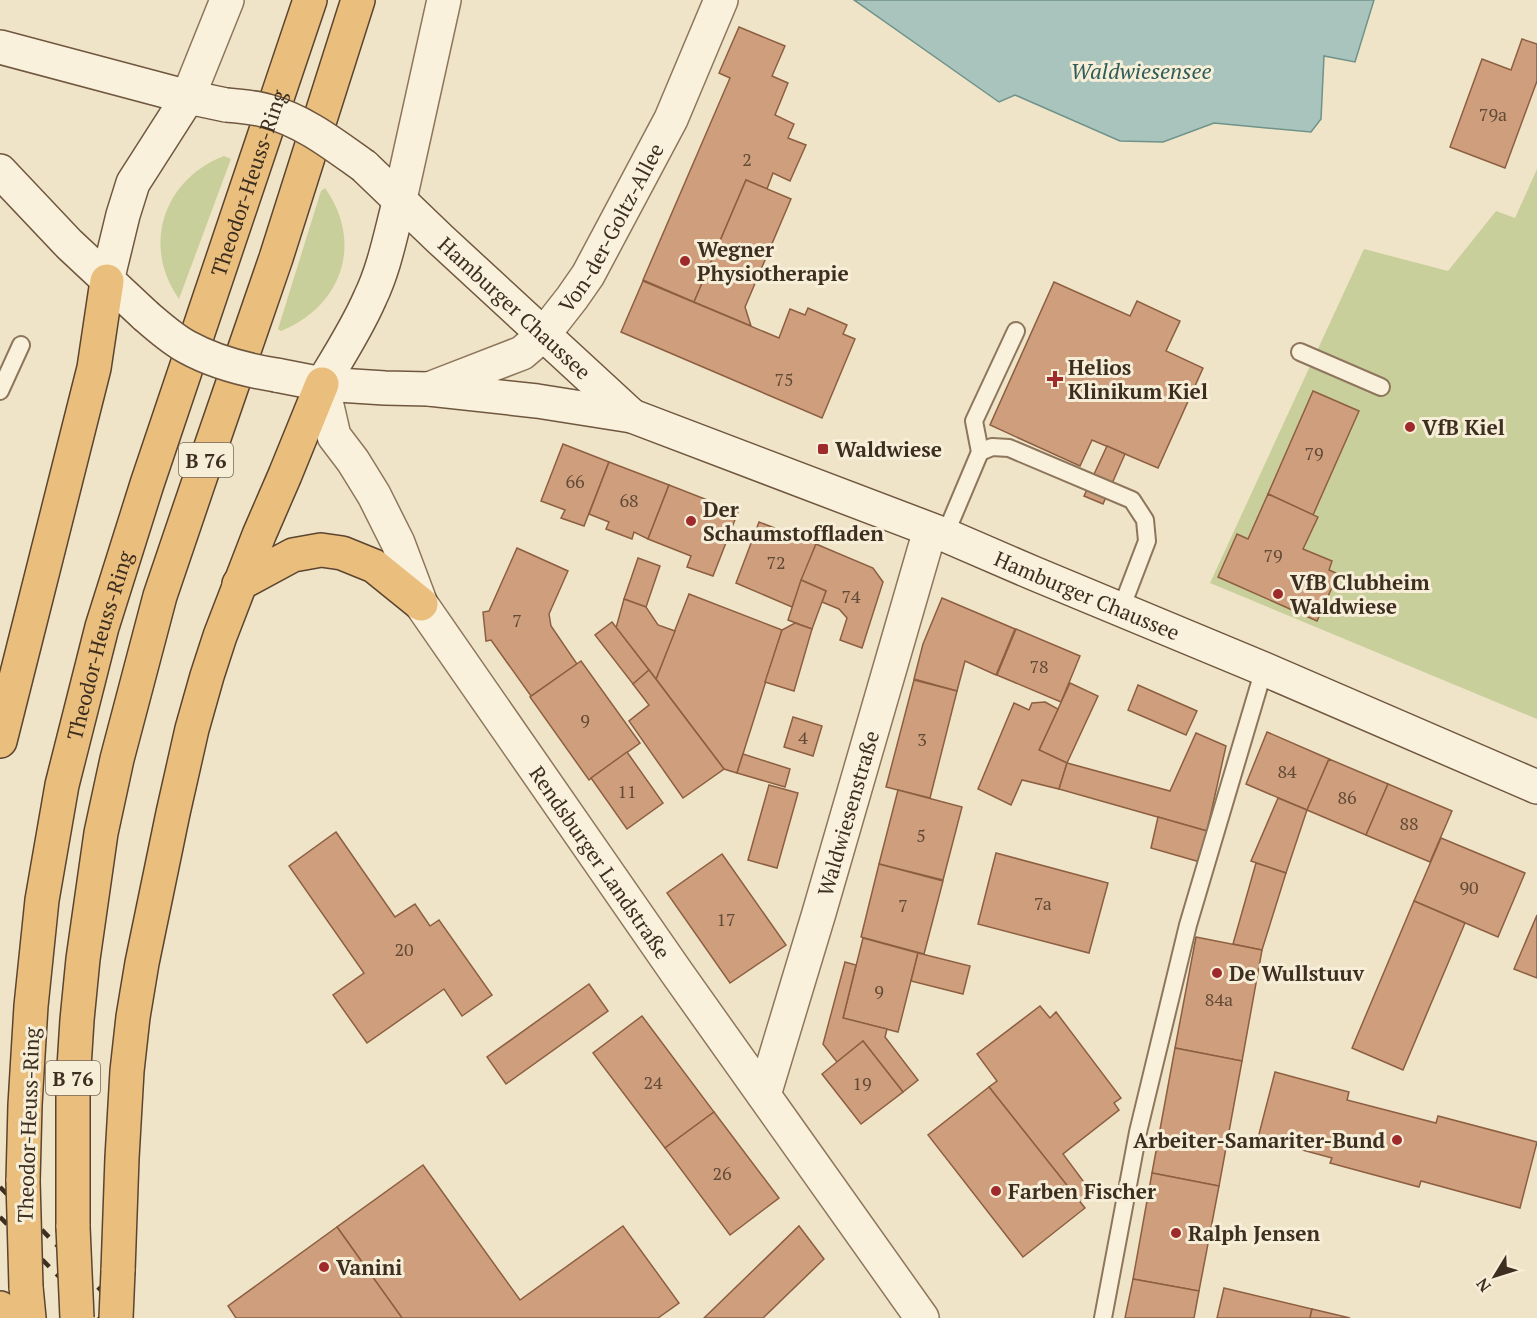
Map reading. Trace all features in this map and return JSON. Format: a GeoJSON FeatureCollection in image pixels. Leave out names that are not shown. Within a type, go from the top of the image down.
{"type":"FeatureCollection","features":[{"type":"Feature","properties":{"kind":"highway","name":"Theodor-Heuss-Ring"},"geometry":{"type":"LineString","coordinates":[[28,1302],[23,1181],[31,1006],[42,900],[62,784],[102,627],[147,484],[310,0]]}},
{"type":"Feature","properties":{"kind":"highway","name":"Theodor-Heuss-Ring"},"geometry":{"type":"LineString","coordinates":[[77,1318],[73,1227],[73,1083],[76,1020],[101,833],[117,759],[160,596],[276,258],[358,0]]}},
{"type":"Feature","properties":{"kind":"highway"},"geometry":{"type":"LineString","coordinates":[[0,741],[94,368],[107,281]]}},
{"type":"Feature","properties":{"kind":"highway"},"geometry":{"type":"LineString","coordinates":[[116,1318],[127,1071],[142,963],[168,834],[192,729],[220,636],[322,384]]}},
{"type":"Feature","properties":{"kind":"highway"},"geometry":{"type":"LineString","coordinates":[[240,584],[293,555],[321,550],[342,553],[374,566],[421,604]]}},
{"type":"Feature","properties":{"kind":"highway"},"geometry":{"type":"LineString","coordinates":[[0,1308],[2,1318]]}},
{"type":"Feature","properties":{"kind":"main road"},"geometry":{"type":"LineString","coordinates":[[107,281],[123,215],[134,183],[188,97],[227,0]]}},
{"type":"Feature","properties":{"kind":"main road"},"geometry":{"type":"LineString","coordinates":[[322,384],[371,297],[382,267],[400,199],[444,0]]}},
{"type":"Feature","properties":{"kind":"main road","name":"Von-der-Goltz-Allee"},"geometry":{"type":"LineString","coordinates":[[429,388],[522,352],[543,335],[572,298],[588,275],[671,119],[721,0]]}},
{"type":"Feature","properties":{"kind":"main road","name":"Hamburger Chaussee"},"geometry":{"type":"LineString","coordinates":[[0,47],[188,97],[267,110],[316,131],[364,166],[632,416]]}},
{"type":"Feature","properties":{"kind":"main road","name":"Hamburger Chaussee"},"geometry":{"type":"LineString","coordinates":[[0,171],[107,281],[146,316],[187,347],[245,370],[322,384],[429,388],[537,401],[632,416],[938,532],[1537,787]]}},
{"type":"Feature","properties":{"kind":"main road","name":"Rendsburger Landstraße"},"geometry":{"type":"LineString","coordinates":[[322,384],[334,436],[374,495],[398,543],[421,604],[677,974],[922,1318]]}},
{"type":"Feature","properties":{"kind":"main road","name":"Waldwiesenstraße"},"geometry":{"type":"LineString","coordinates":[[764,1095],[938,532]]}},
{"type":"Feature","properties":{"kind":"lane"},"geometry":{"type":"LineString","coordinates":[[938,532],[980,452],[974,421],[1016,331]]}},
{"type":"Feature","properties":{"kind":"lane"},"geometry":{"type":"LineString","coordinates":[[0,391],[21,345]]}},
{"type":"Feature","properties":{"kind":"lane"},"geometry":{"type":"LineString","coordinates":[[1300,352],[1381,387]]}},
{"type":"Feature","properties":{"kind":"lane"},"geometry":{"type":"LineString","coordinates":[[980,452],[992,447],[1008,448],[1132,500],[1145,520],[1147,541],[1121,609]]}},
{"type":"Feature","properties":{"kind":"lane"},"geometry":{"type":"LineString","coordinates":[[1103,1318],[1138,1132],[1188,925],[1264,669]]}},
{"type":"Feature","properties":{"kind":"green space"},"geometry":{"type":"Polygon","coordinates":[[[224,156],[231,159],[179,299],[168,278],[162,257],[161,236],[165,216],[173,197],[186,180],[203,167],[224,156]]]}},
{"type":"Feature","properties":{"kind":"green space","name":"VfB Kiel"},"geometry":{"type":"Polygon","coordinates":[[[1537,169],[1537,719],[1210,583],[1364,249],[1448,271],[1496,211],[1515,218],[1537,169]]]}},
{"type":"Feature","properties":{"kind":"green space"},"geometry":{"type":"Polygon","coordinates":[[[325,188],[337,209],[343,230],[344,251],[340,271],[332,289],[319,306],[302,320],[281,331],[278,329],[321,191],[325,188]]]}},
{"type":"Feature","properties":{"kind":"water","name":"Waldwiesensee"},"geometry":{"type":"Polygon","coordinates":[[[854,0],[1374,0],[1355,62],[1324,56],[1321,119],[1311,132],[1214,123],[1163,142],[1120,141],[1015,95],[999,102],[854,0]]]}},
{"type":"Feature","properties":{"kind":"building"},"geometry":{"type":"Polygon","coordinates":[[[739,27],[785,46],[772,76],[788,83],[775,115],[794,124],[788,138],[806,145],[790,181],[773,173],[767,189],[746,180],[694,302],[643,280],[730,78],[719,73],[739,27]]]}},
{"type":"Feature","properties":{"kind":"building"},"geometry":{"type":"Polygon","coordinates":[[[1522,39],[1537,44],[1537,81],[1505,168],[1450,147],[1482,59],[1511,70],[1522,39]]]}},
{"type":"Feature","properties":{"kind":"building"},"geometry":{"type":"Polygon","coordinates":[[[746,180],[791,199],[745,307],[751,326],[694,302],[746,180]]]}},
{"type":"Feature","properties":{"kind":"building"},"geometry":{"type":"Polygon","coordinates":[[[643,281],[779,338],[790,309],[805,315],[808,308],[847,325],[843,334],[855,339],[822,418],[621,332],[643,281]]]}},
{"type":"Feature","properties":{"kind":"building"},"geometry":{"type":"Polygon","coordinates":[[[1054,282],[1130,316],[1137,301],[1180,321],[1166,351],[1203,368],[1158,468],[1092,440],[1080,466],[990,425],[1054,282]]]}},
{"type":"Feature","properties":{"kind":"building"},"geometry":{"type":"Polygon","coordinates":[[[1313,391],[1359,411],[1313,515],[1268,494],[1313,391]]]}},
{"type":"Feature","properties":{"kind":"building"},"geometry":{"type":"Polygon","coordinates":[[[563,444],[609,462],[584,526],[561,518],[565,510],[541,501],[563,444]]]}},
{"type":"Feature","properties":{"kind":"building"},"geometry":{"type":"Polygon","coordinates":[[[1107,446],[1125,454],[1103,504],[1084,496],[1107,446]]]}},
{"type":"Feature","properties":{"kind":"building"},"geometry":{"type":"Polygon","coordinates":[[[609,462],[669,485],[648,539],[634,532],[632,539],[606,529],[609,522],[589,514],[609,462]]]}},
{"type":"Feature","properties":{"kind":"building"},"geometry":{"type":"Polygon","coordinates":[[[669,485],[738,512],[713,576],[687,567],[691,556],[648,539],[669,485]]]}},
{"type":"Feature","properties":{"kind":"building"},"geometry":{"type":"Polygon","coordinates":[[[1268,494],[1318,517],[1303,549],[1332,561],[1329,570],[1338,574],[1317,621],[1218,577],[1237,534],[1248,539],[1268,494]]]}},
{"type":"Feature","properties":{"kind":"building"},"geometry":{"type":"Polygon","coordinates":[[[759,522],[816,544],[792,607],[736,583],[759,522]]]}},
{"type":"Feature","properties":{"kind":"building"},"geometry":{"type":"Polygon","coordinates":[[[816,544],[873,568],[883,582],[862,648],[840,640],[847,618],[839,609],[822,602],[826,591],[801,580],[816,544]]]}},
{"type":"Feature","properties":{"kind":"building"},"geometry":{"type":"Polygon","coordinates":[[[517,548],[568,571],[549,614],[551,626],[577,664],[531,696],[491,640],[486,641],[483,612],[489,611],[517,548]]]}},
{"type":"Feature","properties":{"kind":"building"},"geometry":{"type":"Polygon","coordinates":[[[638,558],[660,566],[646,607],[624,599],[638,558]]]}},
{"type":"Feature","properties":{"kind":"building"},"geometry":{"type":"Polygon","coordinates":[[[801,580],[826,591],[812,629],[788,620],[801,580]]]}},
{"type":"Feature","properties":{"kind":"building"},"geometry":{"type":"Polygon","coordinates":[[[689,594],[782,630],[737,773],[724,769],[656,679],[689,594]]]}},
{"type":"Feature","properties":{"kind":"building"},"geometry":{"type":"Polygon","coordinates":[[[942,598],[1015,629],[996,675],[965,661],[957,691],[914,679],[923,644],[942,598]]]}},
{"type":"Feature","properties":{"kind":"building"},"geometry":{"type":"Polygon","coordinates":[[[624,599],[646,607],[658,625],[675,631],[656,679],[616,628],[624,599]]]}},
{"type":"Feature","properties":{"kind":"building"},"geometry":{"type":"Polygon","coordinates":[[[612,622],[649,670],[633,684],[595,635],[612,622]]]}},
{"type":"Feature","properties":{"kind":"building"},"geometry":{"type":"Polygon","coordinates":[[[795,623],[812,629],[794,691],[765,682],[782,630],[795,623]]]}},
{"type":"Feature","properties":{"kind":"building"},"geometry":{"type":"Polygon","coordinates":[[[1016,629],[1080,656],[1061,702],[997,675],[1016,629]]]}},
{"type":"Feature","properties":{"kind":"building"},"geometry":{"type":"Polygon","coordinates":[[[581,661],[640,743],[589,780],[530,697],[581,661]]]}},
{"type":"Feature","properties":{"kind":"building"},"geometry":{"type":"Polygon","coordinates":[[[649,670],[724,769],[683,798],[629,721],[649,705],[633,684],[649,670]]]}},
{"type":"Feature","properties":{"kind":"building"},"geometry":{"type":"Polygon","coordinates":[[[914,680],[957,691],[930,798],[886,787],[914,680]]]}},
{"type":"Feature","properties":{"kind":"building"},"geometry":{"type":"Polygon","coordinates":[[[1070,683],[1098,696],[1067,763],[1039,750],[1070,683]]]}},
{"type":"Feature","properties":{"kind":"building"},"geometry":{"type":"Polygon","coordinates":[[[1138,685],[1197,711],[1186,735],[1128,710],[1138,685]]]}},
{"type":"Feature","properties":{"kind":"building"},"geometry":{"type":"Polygon","coordinates":[[[1045,702],[1058,709],[1039,750],[1067,763],[1059,789],[1022,780],[1011,805],[978,789],[1014,703],[1029,710],[1032,703],[1045,702]]]}},
{"type":"Feature","properties":{"kind":"building"},"geometry":{"type":"Polygon","coordinates":[[[793,717],[822,726],[813,756],[784,747],[793,717]]]}},
{"type":"Feature","properties":{"kind":"building"},"geometry":{"type":"Polygon","coordinates":[[[1267,732],[1329,759],[1307,810],[1246,784],[1267,732]]]}},
{"type":"Feature","properties":{"kind":"building"},"geometry":{"type":"Polygon","coordinates":[[[1196,733],[1226,746],[1207,831],[1059,789],[1067,763],[1170,791],[1196,733]]]}},
{"type":"Feature","properties":{"kind":"building"},"geometry":{"type":"Polygon","coordinates":[[[627,752],[663,803],[627,829],[591,778],[627,752]]]}},
{"type":"Feature","properties":{"kind":"building"},"geometry":{"type":"Polygon","coordinates":[[[743,754],[790,769],[785,787],[737,773],[743,754]]]}},
{"type":"Feature","properties":{"kind":"building"},"geometry":{"type":"Polygon","coordinates":[[[1329,759],[1388,784],[1366,835],[1307,810],[1329,759]]]}},
{"type":"Feature","properties":{"kind":"building"},"geometry":{"type":"Polygon","coordinates":[[[1388,784],[1452,811],[1430,862],[1366,835],[1388,784]]]}},
{"type":"Feature","properties":{"kind":"building"},"geometry":{"type":"Polygon","coordinates":[[[769,785],[798,793],[777,868],[748,860],[769,785]]]}},
{"type":"Feature","properties":{"kind":"building"},"geometry":{"type":"Polygon","coordinates":[[[898,790],[962,807],[943,880],[879,864],[898,790]]]}},
{"type":"Feature","properties":{"kind":"building"},"geometry":{"type":"Polygon","coordinates":[[[1278,798],[1307,810],[1286,873],[1251,861],[1278,798]]]}},
{"type":"Feature","properties":{"kind":"building"},"geometry":{"type":"Polygon","coordinates":[[[1158,817],[1207,831],[1200,862],[1151,848],[1158,817]]]}},
{"type":"Feature","properties":{"kind":"building"},"geometry":{"type":"Polygon","coordinates":[[[336,832],[395,917],[415,904],[430,926],[439,920],[492,995],[462,1016],[444,989],[367,1043],[333,995],[364,973],[289,866],[336,832]]]}},
{"type":"Feature","properties":{"kind":"building"},"geometry":{"type":"Polygon","coordinates":[[[1441,838],[1525,873],[1498,937],[1414,901],[1441,838]]]}},
{"type":"Feature","properties":{"kind":"building"},"geometry":{"type":"Polygon","coordinates":[[[996,853],[1108,883],[1089,953],[978,924],[996,853]]]}},
{"type":"Feature","properties":{"kind":"building"},"geometry":{"type":"Polygon","coordinates":[[[722,854],[786,945],[730,983],[667,893],[722,854]]]}},
{"type":"Feature","properties":{"kind":"building"},"geometry":{"type":"Polygon","coordinates":[[[1256,863],[1286,873],[1262,950],[1233,944],[1256,863]]]}},
{"type":"Feature","properties":{"kind":"building"},"geometry":{"type":"Polygon","coordinates":[[[879,864],[943,881],[924,954],[861,937],[879,864]]]}},
{"type":"Feature","properties":{"kind":"building","name":"Arbeiter-Samariter-Bund"},"geometry":{"type":"Polygon","coordinates":[[[1414,901],[1465,923],[1403,1070],[1352,1048],[1414,901]]]}},
{"type":"Feature","properties":{"kind":"building"},"geometry":{"type":"Polygon","coordinates":[[[1537,915],[1537,978],[1514,969],[1537,915]]]}},
{"type":"Feature","properties":{"kind":"building"},"geometry":{"type":"Polygon","coordinates":[[[1196,937],[1262,950],[1242,1061],[1175,1048],[1196,937]]]}},
{"type":"Feature","properties":{"kind":"building"},"geometry":{"type":"Polygon","coordinates":[[[863,938],[918,953],[898,1032],[843,1018],[863,938]]]}},
{"type":"Feature","properties":{"kind":"building"},"geometry":{"type":"Polygon","coordinates":[[[918,953],[970,966],[963,994],[911,981],[918,953]]]}},
{"type":"Feature","properties":{"kind":"building"},"geometry":{"type":"Polygon","coordinates":[[[845,962],[856,965],[843,1018],[887,1029],[885,1037],[918,1080],[903,1092],[863,1041],[837,1062],[823,1044],[845,962]]]}},
{"type":"Feature","properties":{"kind":"building"},"geometry":{"type":"Polygon","coordinates":[[[589,984],[608,1011],[506,1084],[487,1057],[589,984]]]}},
{"type":"Feature","properties":{"kind":"building"},"geometry":{"type":"Polygon","coordinates":[[[1040,1006],[1050,1018],[1056,1012],[1121,1098],[1114,1103],[1119,1110],[1063,1154],[1092,1193],[1079,1201],[989,1087],[997,1081],[977,1054],[1040,1006]]]}},
{"type":"Feature","properties":{"kind":"building"},"geometry":{"type":"Polygon","coordinates":[[[642,1016],[714,1112],[665,1148],[593,1053],[642,1016]]]}},
{"type":"Feature","properties":{"kind":"building"},"geometry":{"type":"Polygon","coordinates":[[[863,1041],[903,1092],[861,1124],[822,1074],[863,1041]]]}},
{"type":"Feature","properties":{"kind":"building"},"geometry":{"type":"Polygon","coordinates":[[[1175,1048],[1242,1061],[1219,1186],[1152,1173],[1175,1048]]]}},
{"type":"Feature","properties":{"kind":"building","name":"Arbeiter-Samariter-Bund"},"geometry":{"type":"Polygon","coordinates":[[[1275,1072],[1349,1092],[1347,1100],[1436,1123],[1438,1116],[1537,1142],[1520,1208],[1421,1181],[1419,1187],[1330,1163],[1332,1158],[1258,1138],[1275,1072]]]}},
{"type":"Feature","properties":{"kind":"building"},"geometry":{"type":"Polygon","coordinates":[[[989,1087],[1085,1208],[1023,1257],[928,1135],[989,1087]]]}},
{"type":"Feature","properties":{"kind":"building"},"geometry":{"type":"Polygon","coordinates":[[[714,1112],[779,1198],[730,1235],[665,1148],[714,1112]]]}},
{"type":"Feature","properties":{"kind":"building"},"geometry":{"type":"Polygon","coordinates":[[[423,1165],[520,1300],[623,1226],[679,1303],[658,1318],[402,1318],[337,1227],[423,1165]]]}},
{"type":"Feature","properties":{"kind":"building"},"geometry":{"type":"Polygon","coordinates":[[[1152,1173],[1219,1186],[1199,1291],[1133,1279],[1152,1173]]]}},
{"type":"Feature","properties":{"kind":"building"},"geometry":{"type":"Polygon","coordinates":[[[799,1226],[824,1259],[763,1318],[704,1318],[799,1226]]]}},
{"type":"Feature","properties":{"kind":"building","name":"Vanini"},"geometry":{"type":"Polygon","coordinates":[[[337,1227],[402,1318],[236,1318],[228,1306],[337,1227]]]}},
{"type":"Feature","properties":{"kind":"building"},"geometry":{"type":"Polygon","coordinates":[[[1133,1279],[1199,1291],[1194,1318],[1125,1318],[1133,1279]]]}},
{"type":"Feature","properties":{"kind":"building"},"geometry":{"type":"Polygon","coordinates":[[[1224,1288],[1312,1309],[1310,1318],[1217,1318],[1224,1288]]]}},
{"type":"Feature","properties":{"kind":"building"},"geometry":{"type":"Polygon","coordinates":[[[1312,1309],[1350,1318],[1310,1318],[1312,1309]]]}},
{"type":"Feature","properties":{"kind":"railway"},"geometry":{"type":"LineString","coordinates":[[0,1187],[128,1318]]}},
{"type":"Feature","properties":{"kind":"railway"},"geometry":{"type":"LineString","coordinates":[[0,1217],[100,1318]]}},
{"type":"Feature","properties":{"kind":"place","name":"Wegner Physiotherapie"},"geometry":{"type":"Point","coordinates":[685,261]}},
{"type":"Feature","properties":{"kind":"place","name":"Helios Klinikum Kiel"},"geometry":{"type":"Point","coordinates":[1055,379]}},
{"type":"Feature","properties":{"kind":"place","name":"VfB Kiel"},"geometry":{"type":"Point","coordinates":[1410,427]}},
{"type":"Feature","properties":{"kind":"place","name":"Waldwiese"},"geometry":{"type":"Point","coordinates":[823,449]}},
{"type":"Feature","properties":{"kind":"place","name":"Der Schaumstoffladen"},"geometry":{"type":"Point","coordinates":[691,521]}},
{"type":"Feature","properties":{"kind":"place","name":"VfB Clubheim Waldwiese"},"geometry":{"type":"Point","coordinates":[1278,594]}},
{"type":"Feature","properties":{"kind":"place","name":"De Wullstuuv"},"geometry":{"type":"Point","coordinates":[1217,973]}},
{"type":"Feature","properties":{"kind":"place","name":"Arbeiter-Samariter-Bund"},"geometry":{"type":"Point","coordinates":[1397,1140]}},
{"type":"Feature","properties":{"kind":"place","name":"Farben Fischer"},"geometry":{"type":"Point","coordinates":[996,1191]}},
{"type":"Feature","properties":{"kind":"place","name":"Ralph Jensen"},"geometry":{"type":"Point","coordinates":[1176,1233]}},
{"type":"Feature","properties":{"kind":"place","name":"Vanini"},"geometry":{"type":"Point","coordinates":[324,1267]}}]}
